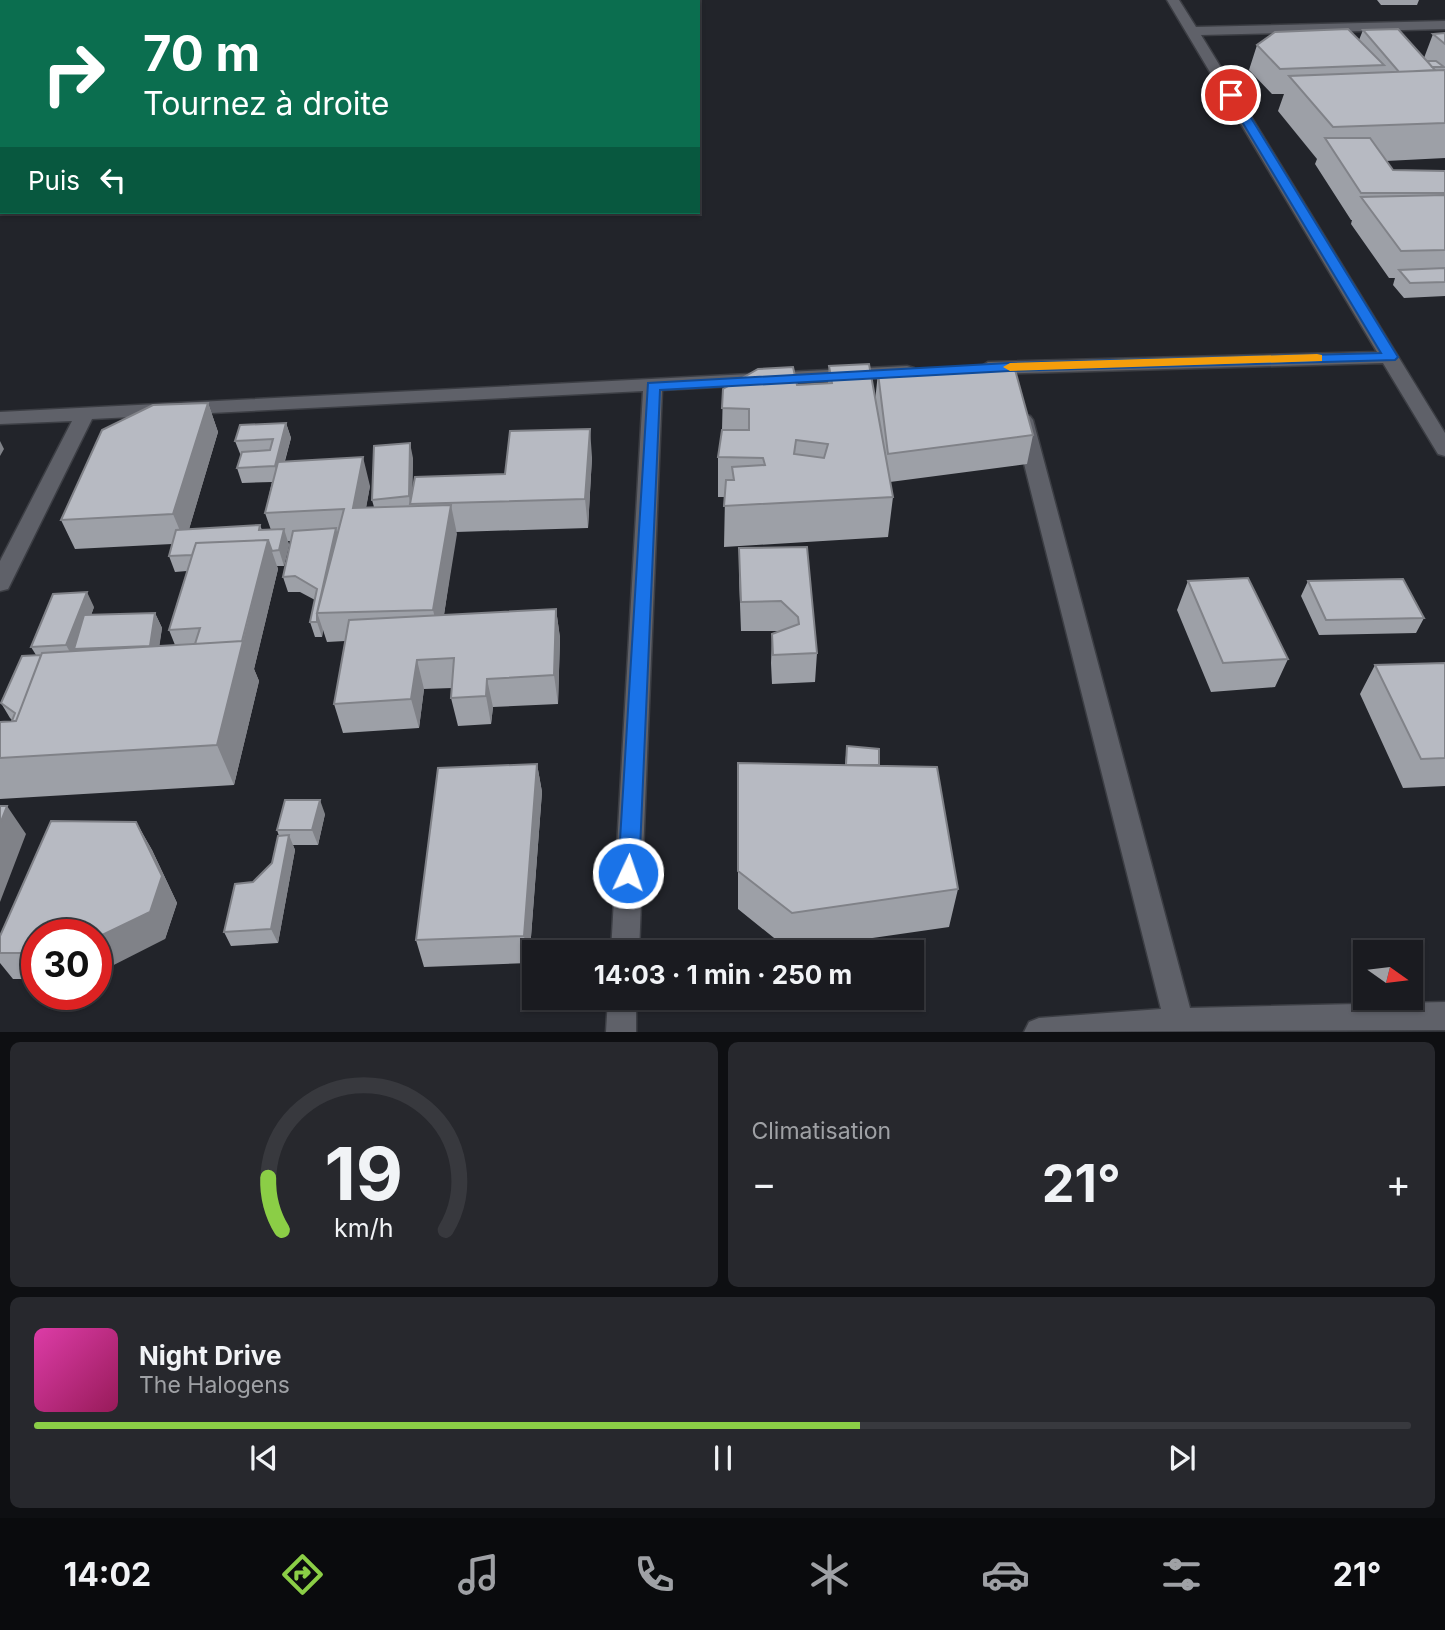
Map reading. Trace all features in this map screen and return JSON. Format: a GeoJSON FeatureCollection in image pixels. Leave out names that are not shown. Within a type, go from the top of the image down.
{"type":"FeatureCollection","features":[{"type":"Feature","properties":{"kind":"street"},"geometry":{"type":"LineString","coordinates":[[1174,0],[1445,449]]}},
{"type":"Feature","properties":{"kind":"street"},"geometry":{"type":"LineString","coordinates":[[1192,31],[1445,25]]}},
{"type":"Feature","properties":{"kind":"street"},"geometry":{"type":"LineString","coordinates":[[968,369],[1391,357]]}},
{"type":"Feature","properties":{"kind":"street"},"geometry":{"type":"LineString","coordinates":[[1009,367],[1179,1022]]}},
{"type":"Feature","properties":{"kind":"street"},"geometry":{"type":"LineString","coordinates":[[0,418],[927,371]]}},
{"type":"Feature","properties":{"kind":"street"},"geometry":{"type":"LineString","coordinates":[[626,940],[653,386]]}},
{"type":"Feature","properties":{"kind":"street"},"geometry":{"type":"LineString","coordinates":[[0,583],[86,413]]}},
{"type":"Feature","properties":{"kind":"street"},"geometry":{"type":"LineString","coordinates":[[621,1031],[622,1010]]}},
{"type":"Feature","properties":{"kind":"street"},"geometry":{"type":"LineString","coordinates":[[1039,1031],[1179,1022],[1445,1016]]}},
{"type":"Feature","properties":{"kind":"building"},"geometry":{"type":"Polygon","coordinates":[[[1348,29],[1384,65],[1280,69],[1257,45],[1275,32],[1348,29]]]}},
{"type":"Feature","properties":{"kind":"building"},"geometry":{"type":"Polygon","coordinates":[[[1398,29],[1435,70],[1399,72],[1363,30],[1398,29]]]}},
{"type":"Feature","properties":{"kind":"building"},"geometry":{"type":"Polygon","coordinates":[[[1445,33],[1445,44],[1433,34],[1445,33]]]}},
{"type":"Feature","properties":{"kind":"building"},"geometry":{"type":"Polygon","coordinates":[[[1427,61],[1436,61],[1444,67],[1432,67],[1427,61]]]}},
{"type":"Feature","properties":{"kind":"building"},"geometry":{"type":"Polygon","coordinates":[[[1445,70],[1445,123],[1333,127],[1289,76],[1445,70]]]}},
{"type":"Feature","properties":{"kind":"building"},"geometry":{"type":"Polygon","coordinates":[[[1325,138],[1370,138],[1393,170],[1445,171],[1445,193],[1361,193],[1325,138]]]}},
{"type":"Feature","properties":{"kind":"building"},"geometry":{"type":"Polygon","coordinates":[[[1445,195],[1445,250],[1401,251],[1361,197],[1445,195]]]}},
{"type":"Feature","properties":{"kind":"building"},"geometry":{"type":"Polygon","coordinates":[[[1445,268],[1445,282],[1410,283],[1399,270],[1445,268]]]}},
{"type":"Feature","properties":{"kind":"building"},"geometry":{"type":"Polygon","coordinates":[[[869,364],[893,497],[724,506],[726,480],[734,480],[732,467],[765,465],[763,458],[718,457],[722,430],[749,430],[749,409],[722,408],[723,389],[758,369],[793,367],[797,385],[832,383],[829,366],[869,364]],[[796,440],[794,454],[824,458],[828,444],[796,440]]]}},
{"type":"Feature","properties":{"kind":"building"},"geometry":{"type":"Polygon","coordinates":[[[1014,366],[1033,435],[888,454],[878,373],[1014,366]]]}},
{"type":"Feature","properties":{"kind":"building"},"geometry":{"type":"Polygon","coordinates":[[[208,403],[173,514],[61,520],[102,430],[153,405],[208,403]]]}},
{"type":"Feature","properties":{"kind":"building"},"geometry":{"type":"Polygon","coordinates":[[[286,423],[275,466],[237,468],[242,452],[270,450],[273,439],[235,441],[240,425],[286,423]]]}},
{"type":"Feature","properties":{"kind":"building"},"geometry":{"type":"Polygon","coordinates":[[[590,429],[585,499],[410,504],[415,477],[505,474],[510,431],[590,429]]]}},
{"type":"Feature","properties":{"kind":"building"},"geometry":{"type":"Polygon","coordinates":[[[410,443],[409,496],[372,500],[374,446],[410,443]]]}},
{"type":"Feature","properties":{"kind":"building"},"geometry":{"type":"Polygon","coordinates":[[[363,457],[353,508],[451,505],[433,610],[317,613],[344,509],[265,513],[278,462],[363,457]]]}},
{"type":"Feature","properties":{"kind":"building"},"geometry":{"type":"Polygon","coordinates":[[[260,525],[259,530],[284,529],[279,550],[272,551],[268,540],[196,543],[192,555],[169,556],[176,530],[260,525]]]}},
{"type":"Feature","properties":{"kind":"building"},"geometry":{"type":"Polygon","coordinates":[[[336,528],[317,622],[310,622],[317,589],[295,576],[283,577],[293,531],[336,528]]]}},
{"type":"Feature","properties":{"kind":"building"},"geometry":{"type":"Polygon","coordinates":[[[268,540],[242,641],[195,644],[200,628],[169,630],[196,543],[268,540]]]}},
{"type":"Feature","properties":{"kind":"building"},"geometry":{"type":"Polygon","coordinates":[[[807,547],[817,653],[773,655],[772,634],[799,624],[798,617],[781,601],[741,602],[739,548],[807,547]]]}},
{"type":"Feature","properties":{"kind":"building"},"geometry":{"type":"Polygon","coordinates":[[[1248,578],[1288,659],[1223,663],[1188,581],[1248,578]]]}},
{"type":"Feature","properties":{"kind":"building"},"geometry":{"type":"Polygon","coordinates":[[[1403,579],[1424,618],[1326,620],[1308,581],[1403,579]]]}},
{"type":"Feature","properties":{"kind":"building"},"geometry":{"type":"Polygon","coordinates":[[[87,592],[66,645],[31,647],[53,594],[87,592]]]}},
{"type":"Feature","properties":{"kind":"building"},"geometry":{"type":"Polygon","coordinates":[[[556,609],[554,675],[487,679],[486,696],[451,698],[454,658],[417,660],[411,699],[334,704],[349,620],[556,609]]]}},
{"type":"Feature","properties":{"kind":"building"},"geometry":{"type":"Polygon","coordinates":[[[155,613],[150,646],[74,649],[84,615],[155,613]]]}},
{"type":"Feature","properties":{"kind":"building"},"geometry":{"type":"Polygon","coordinates":[[[243,641],[217,745],[0,758],[0,722],[16,721],[42,653],[243,641]]]}},
{"type":"Feature","properties":{"kind":"building"},"geometry":{"type":"Polygon","coordinates":[[[41,655],[16,721],[12,721],[15,713],[1,703],[22,656],[41,655]]]}},
{"type":"Feature","properties":{"kind":"building"},"geometry":{"type":"Polygon","coordinates":[[[1445,663],[1445,758],[1421,759],[1375,665],[1445,663]]]}},
{"type":"Feature","properties":{"kind":"building"},"geometry":{"type":"Polygon","coordinates":[[[847,746],[879,749],[879,765],[846,765],[847,746]]]}},
{"type":"Feature","properties":{"kind":"building"},"geometry":{"type":"Polygon","coordinates":[[[738,763],[937,767],[958,889],[792,913],[738,871],[738,763]]]}},
{"type":"Feature","properties":{"kind":"building"},"geometry":{"type":"Polygon","coordinates":[[[537,764],[524,936],[416,940],[438,768],[537,764]]]}},
{"type":"Feature","properties":{"kind":"building"},"geometry":{"type":"Polygon","coordinates":[[[285,800],[320,800],[312,830],[277,830],[285,800]]]}},
{"type":"Feature","properties":{"kind":"building"},"geometry":{"type":"Polygon","coordinates":[[[0,806],[7,806],[0,824],[0,806]]]}},
{"type":"Feature","properties":{"kind":"building"},"geometry":{"type":"Polygon","coordinates":[[[51,821],[136,822],[162,876],[150,912],[112,930],[112,919],[21,919],[21,953],[0,953],[0,936],[51,821]]]}},
{"type":"Feature","properties":{"kind":"building"},"geometry":{"type":"Polygon","coordinates":[[[289,835],[271,929],[224,932],[235,884],[253,882],[272,863],[278,836],[289,835]]]}},
{"type":"Feature","properties":{"kind":"slow traffic"},"geometry":{"type":"LineString","coordinates":[[1010,367],[1317,358]]}},
{"type":"Feature","properties":{"kind":"route"},"geometry":{"type":"LineString","coordinates":[[628,873],[653,386],[1009,367],[1391,357],[1231,95]]}}]}
